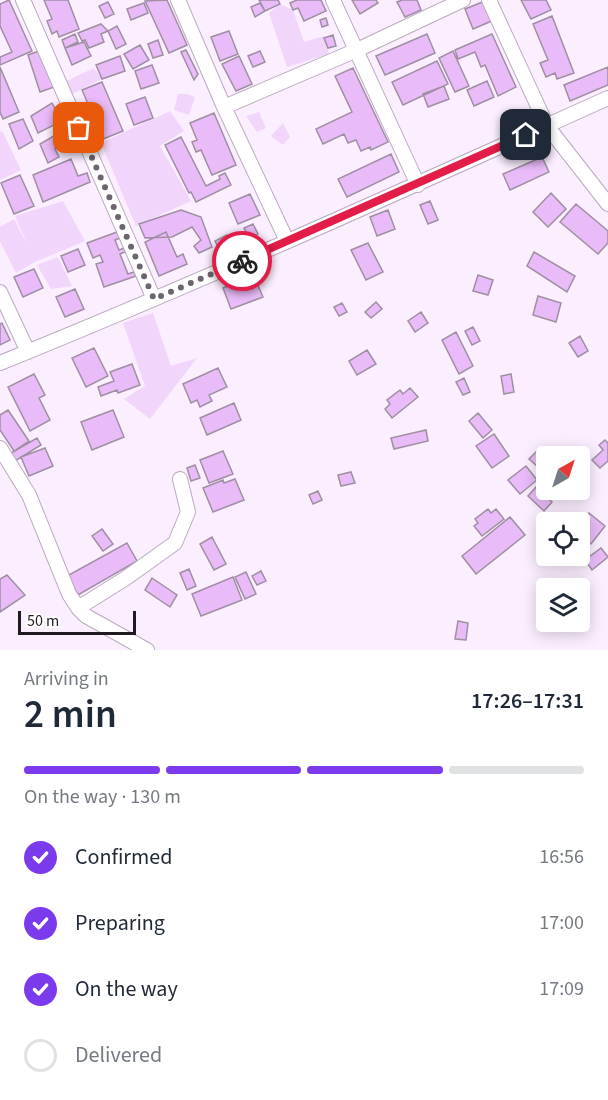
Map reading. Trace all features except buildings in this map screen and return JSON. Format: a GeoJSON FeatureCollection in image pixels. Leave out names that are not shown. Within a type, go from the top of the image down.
{"type":"FeatureCollection","features":[{"type":"Feature","properties":{"kind":"street"},"geometry":{"type":"LineString","coordinates":[[23,0],[154,299]]}},
{"type":"Feature","properties":{"kind":"street"},"geometry":{"type":"LineString","coordinates":[[178,0],[287,241]]}},
{"type":"Feature","properties":{"kind":"street"},"geometry":{"type":"LineString","coordinates":[[333,0],[418,184]]}},
{"type":"Feature","properties":{"kind":"street"},"geometry":{"type":"LineString","coordinates":[[224,106],[357,50],[463,0]]}},
{"type":"Feature","properties":{"kind":"street"},"geometry":{"type":"LineString","coordinates":[[489,0],[547,126],[608,204]]}},
{"type":"Feature","properties":{"kind":"street"},"geometry":{"type":"LineString","coordinates":[[0,363],[418,184],[608,98]]}},
{"type":"Feature","properties":{"kind":"street"},"geometry":{"type":"LineString","coordinates":[[0,292],[28,352]]}},
{"type":"Feature","properties":{"kind":"street"},"geometry":{"type":"LineString","coordinates":[[0,448],[29,495],[69,594],[78,608],[86,616],[147,650]]}},
{"type":"Feature","properties":{"kind":"street"},"geometry":{"type":"LineString","coordinates":[[78,608],[126,578],[174,543],[188,512],[180,479]]}},
{"type":"Feature","properties":{"kind":"shaded area"},"geometry":{"type":"Polygon","coordinates":[[[280,4],[293,10],[304,42],[324,36],[329,54],[287,67],[269,13],[280,4]]]}},
{"type":"Feature","properties":{"kind":"shaded area"},"geometry":{"type":"Polygon","coordinates":[[[94,68],[102,79],[68,96],[62,83],[94,68]]]}},
{"type":"Feature","properties":{"kind":"shaded area"},"geometry":{"type":"Polygon","coordinates":[[[178,94],[195,97],[189,115],[174,110],[178,94]]]}},
{"type":"Feature","properties":{"kind":"shaded area"},"geometry":{"type":"Polygon","coordinates":[[[170,111],[184,131],[160,146],[191,201],[136,226],[101,143],[170,111]]]}},
{"type":"Feature","properties":{"kind":"shaded area"},"geometry":{"type":"Polygon","coordinates":[[[259,112],[266,128],[257,132],[246,116],[259,112]]]}},
{"type":"Feature","properties":{"kind":"shaded area"},"geometry":{"type":"Polygon","coordinates":[[[283,123],[290,137],[283,145],[271,136],[283,123]]]}},
{"type":"Feature","properties":{"kind":"shaded area"},"geometry":{"type":"Polygon","coordinates":[[[2,131],[21,170],[0,180],[0,132],[2,131]]]}},
{"type":"Feature","properties":{"kind":"shaded area"},"geometry":{"type":"Polygon","coordinates":[[[63,201],[85,241],[35,262],[16,273],[0,241],[0,227],[14,219],[27,244],[15,216],[63,201]]]}},
{"type":"Feature","properties":{"kind":"shaded area"},"geometry":{"type":"Polygon","coordinates":[[[58,257],[72,286],[51,289],[37,265],[58,257]]]}},
{"type":"Feature","properties":{"kind":"shaded area"},"geometry":{"type":"Polygon","coordinates":[[[153,313],[171,366],[197,358],[150,419],[124,399],[145,386],[123,323],[153,313]]]}},
{"type":"Feature","properties":{"kind":"way so far"},"geometry":{"type":"LineString","coordinates":[[79,128],[154,299],[242,261]]}},
{"type":"Feature","properties":{"kind":"route"},"geometry":{"type":"LineString","coordinates":[[242,261],[526,135]]}}]}
